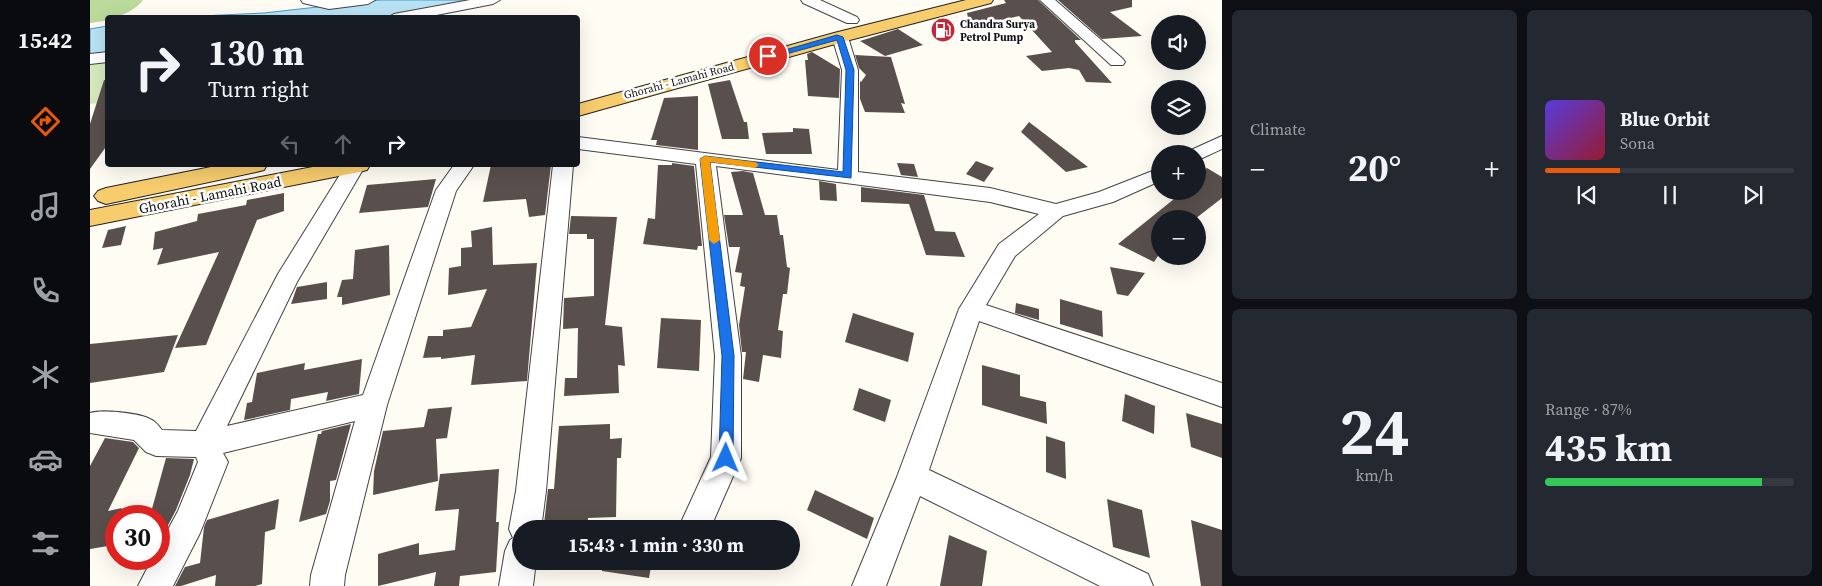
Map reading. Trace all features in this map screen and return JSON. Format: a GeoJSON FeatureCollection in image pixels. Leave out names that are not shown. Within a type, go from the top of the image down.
{"type":"FeatureCollection","features":[{"type":"Feature","properties":{"kind":"main road"},"geometry":{"type":"LineString","coordinates":[[794,32],[852,20],[930,0]]}},
{"type":"Feature","properties":{"kind":"main road","name":"Ghorahi - Lamahi Road"},"geometry":{"type":"LineString","coordinates":[[580,109],[840,37],[985,0]]}},
{"type":"Feature","properties":{"kind":"main road","name":"Ghorahi - Lamahi Road"},"geometry":{"type":"LineString","coordinates":[[90,199],[246,167]]}},
{"type":"Feature","properties":{"kind":"main road","name":"Ghorahi - Lamahi Road"},"geometry":{"type":"LineString","coordinates":[[90,218],[347,167]]}},
{"type":"Feature","properties":{"kind":"street"},"geometry":{"type":"LineString","coordinates":[[308,0],[329,4],[368,0]]}},
{"type":"Feature","properties":{"kind":"street"},"geometry":{"type":"LineString","coordinates":[[410,15],[492,0]]}},
{"type":"Feature","properties":{"kind":"street"},"geometry":{"type":"LineString","coordinates":[[808,0],[852,20]]}},
{"type":"Feature","properties":{"kind":"street"},"geometry":{"type":"LineString","coordinates":[[1047,0],[1117,62]]}},
{"type":"Feature","properties":{"kind":"street"},"geometry":{"type":"LineString","coordinates":[[840,37],[850,70],[848,176]]}},
{"type":"Feature","properties":{"kind":"street"},"geometry":{"type":"LineString","coordinates":[[90,59],[105,57]]}},
{"type":"Feature","properties":{"kind":"street"},"geometry":{"type":"LineString","coordinates":[[1206,150],[1222,142]]}},
{"type":"Feature","properties":{"kind":"street"},"geometry":{"type":"LineString","coordinates":[[580,143],[848,176],[990,196],[1056,211]]}},
{"type":"Feature","properties":{"kind":"street"},"geometry":{"type":"LineString","coordinates":[[1206,156],[1222,161]]}},
{"type":"Feature","properties":{"kind":"street"},"geometry":{"type":"LineString","coordinates":[[698,520],[726,458],[728,356],[705,159]]}},
{"type":"Feature","properties":{"kind":"street"},"geometry":{"type":"LineString","coordinates":[[204,444],[286,280],[356,167]]}},
{"type":"Feature","properties":{"kind":"street"},"geometry":{"type":"LineString","coordinates":[[327,586],[328,575],[373,405],[446,190],[463,167]]}},
{"type":"Feature","properties":{"kind":"street"},"geometry":{"type":"LineString","coordinates":[[526,520],[564,167]]}},
{"type":"Feature","properties":{"kind":"street"},"geometry":{"type":"LineString","coordinates":[[869,586],[912,477],[971,309],[1007,250],[1056,211],[1106,197],[1151,178]]}},
{"type":"Feature","properties":{"kind":"street"},"geometry":{"type":"LineString","coordinates":[[971,309],[1222,395]]}},
{"type":"Feature","properties":{"kind":"street"},"geometry":{"type":"LineString","coordinates":[[97,423],[141,428],[156,443],[204,444],[373,405]]}},
{"type":"Feature","properties":{"kind":"street"},"geometry":{"type":"LineString","coordinates":[[155,586],[189,522],[213,462],[204,444]]}},
{"type":"Feature","properties":{"kind":"street"},"geometry":{"type":"LineString","coordinates":[[912,477],[1136,586]]}},
{"type":"Feature","properties":{"kind":"street"},"geometry":{"type":"LineString","coordinates":[[516,586],[518,570]]}},
{"type":"Feature","properties":{"kind":"green space"},"geometry":{"type":"Polygon","coordinates":[[[90,0],[143,0],[132,10],[122,15],[105,15],[104,21],[90,23],[90,0]]]}},
{"type":"Feature","properties":{"kind":"green space"},"geometry":{"type":"Polygon","coordinates":[[[105,60],[105,102],[90,104],[90,62],[105,60]]]}},
{"type":"Feature","properties":{"kind":"water"},"geometry":{"type":"Polygon","coordinates":[[[380,0],[483,0],[397,15],[222,15],[264,13],[380,0]]]}},
{"type":"Feature","properties":{"kind":"water"},"geometry":{"type":"Polygon","coordinates":[[[105,26],[105,54],[90,56],[90,29],[105,26]]]}},
{"type":"Feature","properties":{"kind":"building"},"geometry":{"type":"Polygon","coordinates":[[[1004,0],[1038,0],[1081,40],[1075,40],[1075,42],[1112,83],[1086,82],[1079,70],[1069,68],[1042,71],[1026,56],[1052,52],[1019,16],[970,27],[967,13],[1006,3],[1004,0]]]}},
{"type":"Feature","properties":{"kind":"building"},"geometry":{"type":"Polygon","coordinates":[[[1058,0],[1132,0],[1132,7],[1110,12],[1142,36],[1102,39],[1058,0]]]}},
{"type":"Feature","properties":{"kind":"building"},"geometry":{"type":"Polygon","coordinates":[[[898,29],[923,45],[885,56],[860,41],[898,29]]]}},
{"type":"Feature","properties":{"kind":"building"},"geometry":{"type":"Polygon","coordinates":[[[812,52],[840,69],[839,98],[808,96],[805,60],[808,60],[807,54],[812,52]]]}},
{"type":"Feature","properties":{"kind":"building"},"geometry":{"type":"Polygon","coordinates":[[[855,55],[891,57],[905,104],[901,103],[905,113],[865,112],[860,99],[860,81],[866,75],[859,68],[855,55]]]}},
{"type":"Feature","properties":{"kind":"building"},"geometry":{"type":"Polygon","coordinates":[[[105,80],[105,148],[90,169],[90,124],[105,80]]]}},
{"type":"Feature","properties":{"kind":"building"},"geometry":{"type":"Polygon","coordinates":[[[730,80],[744,122],[747,122],[749,139],[722,139],[708,84],[730,80]]]}},
{"type":"Feature","properties":{"kind":"building"},"geometry":{"type":"Polygon","coordinates":[[[698,96],[698,150],[656,145],[657,140],[651,140],[664,98],[698,96]]]}},
{"type":"Feature","properties":{"kind":"building"},"geometry":{"type":"Polygon","coordinates":[[[1029,122],[1088,167],[1066,172],[1021,132],[1029,122]]]}},
{"type":"Feature","properties":{"kind":"building"},"geometry":{"type":"Polygon","coordinates":[[[793,128],[809,129],[812,154],[766,154],[762,133],[793,132],[793,128]]]}},
{"type":"Feature","properties":{"kind":"building"},"geometry":{"type":"Polygon","coordinates":[[[976,161],[994,168],[984,182],[966,174],[976,161]]]}},
{"type":"Feature","properties":{"kind":"building"},"geometry":{"type":"Polygon","coordinates":[[[672,163],[694,166],[702,246],[698,246],[697,250],[643,244],[648,218],[655,219],[658,165],[672,165],[672,163]]]}},
{"type":"Feature","properties":{"kind":"building"},"geometry":{"type":"Polygon","coordinates":[[[897,163],[914,164],[918,177],[901,175],[897,163]]]}},
{"type":"Feature","properties":{"kind":"building"},"geometry":{"type":"Polygon","coordinates":[[[491,167],[551,167],[545,215],[529,217],[526,199],[483,202],[491,167]]]}},
{"type":"Feature","properties":{"kind":"building"},"geometry":{"type":"Polygon","coordinates":[[[1206,168],[1222,177],[1222,198],[1206,210],[1160,210],[1173,200],[1206,200],[1206,168]]]}},
{"type":"Feature","properties":{"kind":"building"},"geometry":{"type":"Polygon","coordinates":[[[743,171],[753,173],[765,215],[777,215],[780,235],[783,235],[787,267],[790,268],[787,294],[783,294],[778,330],[783,331],[781,358],[763,355],[759,382],[743,379],[746,352],[742,352],[739,325],[745,287],[740,286],[742,273],[735,272],[740,247],[729,247],[724,215],[743,215],[731,172],[743,171]]]}},
{"type":"Feature","properties":{"kind":"building"},"geometry":{"type":"Polygon","coordinates":[[[436,179],[428,207],[359,213],[367,185],[436,179]]]}},
{"type":"Feature","properties":{"kind":"building"},"geometry":{"type":"Polygon","coordinates":[[[819,181],[836,184],[837,201],[820,200],[819,181]]]}},
{"type":"Feature","properties":{"kind":"building"},"geometry":{"type":"Polygon","coordinates":[[[861,187],[924,195],[935,231],[955,232],[965,257],[926,255],[909,204],[861,202],[861,187]]]}},
{"type":"Feature","properties":{"kind":"building"},"geometry":{"type":"Polygon","coordinates":[[[284,193],[284,211],[257,220],[206,345],[175,348],[219,252],[157,265],[163,248],[153,250],[155,232],[197,221],[198,214],[246,205],[247,200],[284,193]]]}},
{"type":"Feature","properties":{"kind":"building"},"geometry":{"type":"Polygon","coordinates":[[[571,216],[617,217],[605,325],[622,327],[625,366],[618,365],[619,393],[564,396],[565,378],[577,378],[578,328],[563,329],[564,298],[594,296],[594,239],[587,239],[587,234],[569,234],[571,216]]]}},
{"type":"Feature","properties":{"kind":"building"},"geometry":{"type":"Polygon","coordinates":[[[1151,218],[1151,260],[1118,244],[1151,218]]]}},
{"type":"Feature","properties":{"kind":"building"},"geometry":{"type":"Polygon","coordinates":[[[126,226],[121,245],[102,248],[108,230],[126,226]]]}},
{"type":"Feature","properties":{"kind":"building"},"geometry":{"type":"Polygon","coordinates":[[[492,227],[493,265],[537,263],[527,381],[471,385],[475,355],[441,359],[441,357],[423,358],[428,336],[443,336],[443,330],[471,327],[487,289],[448,295],[449,268],[461,266],[461,248],[472,247],[471,231],[492,227]]]}},
{"type":"Feature","properties":{"kind":"building"},"geometry":{"type":"Polygon","coordinates":[[[389,245],[390,295],[342,305],[342,297],[337,297],[342,280],[353,279],[355,250],[389,245]]]}},
{"type":"Feature","properties":{"kind":"building"},"geometry":{"type":"Polygon","coordinates":[[[1110,267],[1145,273],[1128,296],[1117,294],[1110,267]]]}},
{"type":"Feature","properties":{"kind":"building"},"geometry":{"type":"Polygon","coordinates":[[[327,282],[327,299],[291,304],[297,287],[327,282]]]}},
{"type":"Feature","properties":{"kind":"building"},"geometry":{"type":"Polygon","coordinates":[[[1060,299],[1102,311],[1103,337],[1060,324],[1060,299]]]}},
{"type":"Feature","properties":{"kind":"building"},"geometry":{"type":"Polygon","coordinates":[[[1016,303],[1039,309],[1039,320],[1015,313],[1016,303]]]}},
{"type":"Feature","properties":{"kind":"building"},"geometry":{"type":"Polygon","coordinates":[[[853,313],[914,333],[908,362],[845,342],[853,313]]]}},
{"type":"Feature","properties":{"kind":"building"},"geometry":{"type":"Polygon","coordinates":[[[661,318],[701,320],[699,371],[657,368],[661,318]]]}},
{"type":"Feature","properties":{"kind":"building"},"geometry":{"type":"Polygon","coordinates":[[[178,335],[164,372],[90,383],[90,344],[178,335]]]}},
{"type":"Feature","properties":{"kind":"building"},"geometry":{"type":"Polygon","coordinates":[[[362,359],[359,394],[326,401],[328,392],[291,399],[290,410],[244,420],[247,403],[252,402],[257,373],[305,363],[304,370],[362,359]]]}},
{"type":"Feature","properties":{"kind":"building"},"geometry":{"type":"Polygon","coordinates":[[[982,365],[1020,375],[1020,396],[1046,402],[1047,424],[982,405],[982,365]]]}},
{"type":"Feature","properties":{"kind":"building"},"geometry":{"type":"Polygon","coordinates":[[[859,388],[891,400],[885,422],[853,410],[859,388]]]}},
{"type":"Feature","properties":{"kind":"building"},"geometry":{"type":"Polygon","coordinates":[[[1125,394],[1155,406],[1154,434],[1122,421],[1125,394]]]}},
{"type":"Feature","properties":{"kind":"building"},"geometry":{"type":"Polygon","coordinates":[[[452,407],[447,438],[436,439],[438,481],[373,495],[374,471],[383,431],[424,427],[428,409],[452,407]]]}},
{"type":"Feature","properties":{"kind":"building"},"geometry":{"type":"Polygon","coordinates":[[[1186,413],[1222,424],[1222,458],[1191,447],[1186,413]]]}},
{"type":"Feature","properties":{"kind":"building"},"geometry":{"type":"Polygon","coordinates":[[[351,424],[336,480],[330,481],[330,501],[326,514],[299,522],[318,434],[321,434],[322,431],[351,424]]]}},
{"type":"Feature","properties":{"kind":"building"},"geometry":{"type":"Polygon","coordinates":[[[610,424],[610,439],[622,438],[621,458],[617,458],[616,517],[588,518],[588,520],[544,520],[548,489],[554,489],[559,426],[610,424]]]}},
{"type":"Feature","properties":{"kind":"building"},"geometry":{"type":"Polygon","coordinates":[[[1046,436],[1065,442],[1066,479],[1046,472],[1046,436]]]}},
{"type":"Feature","properties":{"kind":"building"},"geometry":{"type":"Polygon","coordinates":[[[105,438],[133,442],[139,448],[111,505],[105,505],[105,546],[90,549],[90,466],[105,438]]]}},
{"type":"Feature","properties":{"kind":"building"},"geometry":{"type":"Polygon","coordinates":[[[166,458],[194,459],[190,475],[170,521],[170,505],[153,505],[166,458]]]}},
{"type":"Feature","properties":{"kind":"building"},"geometry":{"type":"Polygon","coordinates":[[[499,469],[496,522],[499,522],[496,572],[460,576],[459,586],[434,586],[436,572],[378,586],[378,554],[419,543],[419,555],[455,550],[459,509],[435,511],[440,474],[499,469]]]}},
{"type":"Feature","properties":{"kind":"building"},"geometry":{"type":"Polygon","coordinates":[[[815,490],[874,518],[867,539],[807,510],[815,490]]]}},
{"type":"Feature","properties":{"kind":"building"},"geometry":{"type":"Polygon","coordinates":[[[279,499],[275,529],[265,532],[262,584],[255,586],[215,586],[216,575],[181,586],[175,586],[185,567],[200,563],[204,527],[207,520],[279,499]]]}},
{"type":"Feature","properties":{"kind":"building"},"geometry":{"type":"Polygon","coordinates":[[[1107,499],[1142,510],[1150,558],[1113,547],[1107,499]]]}},
{"type":"Feature","properties":{"kind":"building"},"geometry":{"type":"Polygon","coordinates":[[[1191,520],[1222,530],[1222,586],[1201,586],[1191,520]]]}},
{"type":"Feature","properties":{"kind":"building"},"geometry":{"type":"Polygon","coordinates":[[[949,535],[987,551],[982,586],[940,586],[949,535]]]}},
{"type":"Feature","properties":{"kind":"building"},"geometry":{"type":"Polygon","coordinates":[[[602,570],[650,570],[649,578],[602,570]]]}},
{"type":"Feature","properties":{"kind":"slow traffic"},"geometry":{"type":"LineString","coordinates":[[714,240],[705,159],[755,165]]}},
{"type":"Feature","properties":{"kind":"place","name":"Chandra Surya Petrol Pump"},"geometry":{"type":"Point","coordinates":[943,30]}},
{"type":"Feature","properties":{"kind":"route"},"geometry":{"type":"LineString","coordinates":[[726,458],[728,356],[705,159],[848,176],[850,70],[840,37],[768,56]]}}]}
